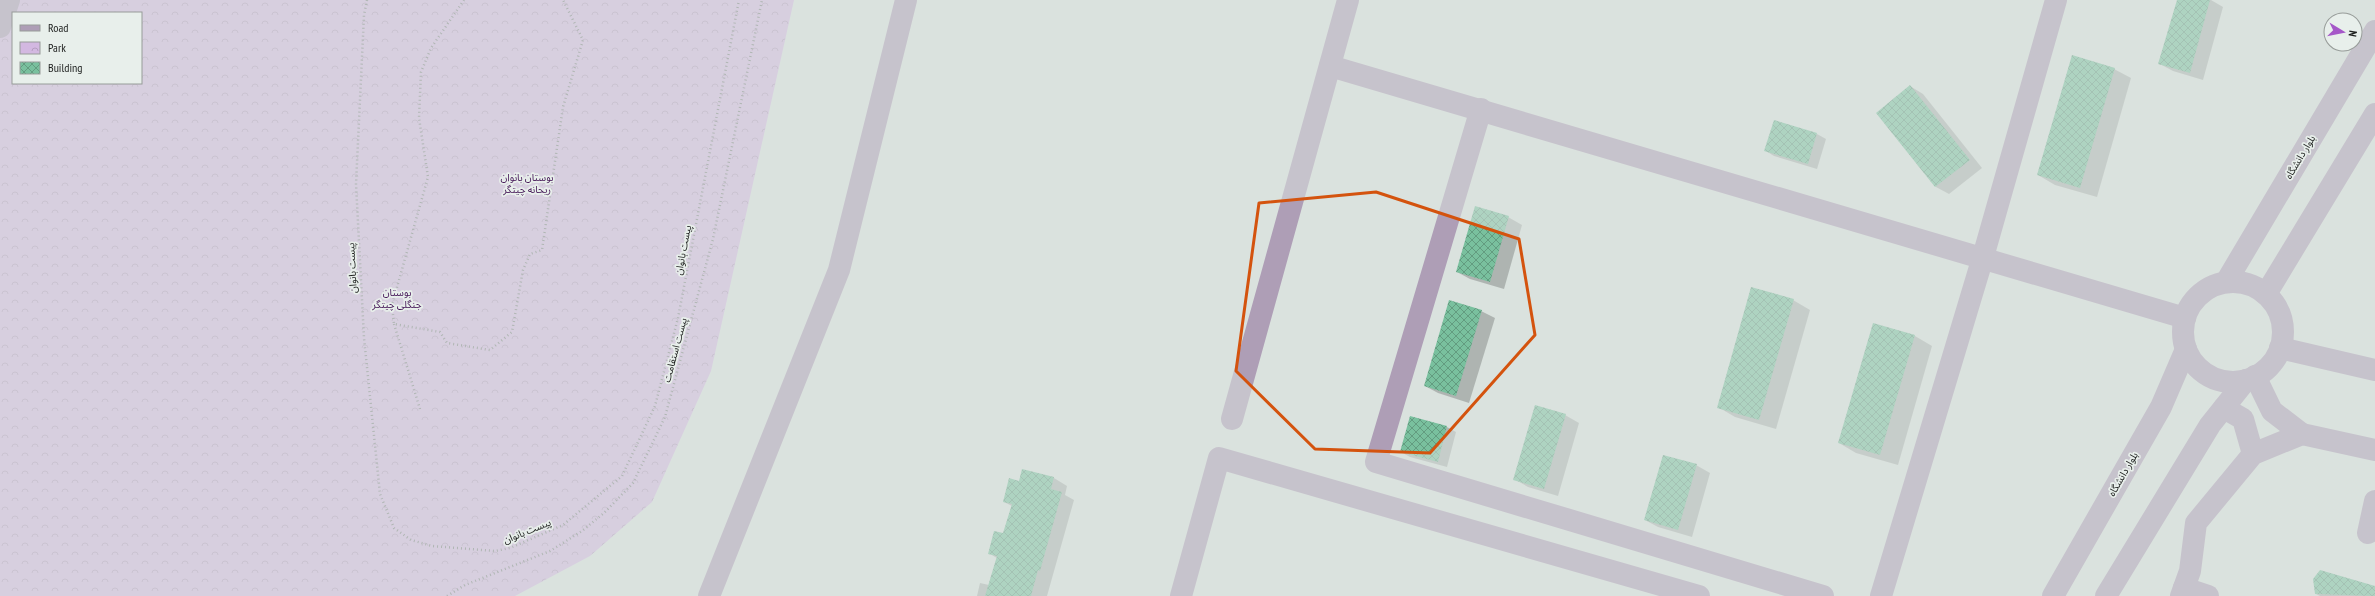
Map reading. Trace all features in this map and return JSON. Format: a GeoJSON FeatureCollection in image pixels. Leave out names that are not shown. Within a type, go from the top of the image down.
{"type":"FeatureCollection","features":[{"type":"Feature","properties":{"kind":"street"},"geometry":{"type":"LineString","coordinates":[[0,27],[9,0]]}},
{"type":"Feature","properties":{"kind":"street"},"geometry":{"type":"LineString","coordinates":[[709,596],[839,270],[906,0]]}},
{"type":"Feature","properties":{"kind":"street"},"geometry":{"type":"LineString","coordinates":[[1232,420],[1348,0]]}},
{"type":"Feature","properties":{"kind":"street"},"geometry":{"type":"LineString","coordinates":[[1881,596],[1983,257],[2056,0]]}},
{"type":"Feature","properties":{"kind":"street","name":"بلوار دانشگاه"},"geometry":{"type":"LineString","coordinates":[[2226,282],[2375,31]]}},
{"type":"Feature","properties":{"kind":"street"},"geometry":{"type":"LineString","coordinates":[[1330,66],[1481,109],[2185,318]]}},
{"type":"Feature","properties":{"kind":"street"},"geometry":{"type":"LineString","coordinates":[[1481,109],[1376,462],[1823,596]]}},
{"type":"Feature","properties":{"kind":"street"},"geometry":{"type":"LineString","coordinates":[[2266,294],[2375,114]]}},
{"type":"Feature","properties":{"kind":"street"},"geometry":{"type":"LineString","coordinates":[[2106,596],[2210,426],[2251,378],[2273,362],[2280,348],[2283,334],[2281,319],[2275,306],[2266,294],[2254,287],[2240,282],[2226,282],[2212,286],[2200,294],[2191,305],[2185,318],[2183,334],[2186,349],[2193,362],[2210,376],[2231,382],[2251,378]]}},
{"type":"Feature","properties":{"kind":"street"},"geometry":{"type":"LineString","coordinates":[[2280,348],[2375,370]]}},
{"type":"Feature","properties":{"kind":"street","name":"بلوار دانشگاه"},"geometry":{"type":"LineString","coordinates":[[2053,596],[2161,408],[2186,349]]}},
{"type":"Feature","properties":{"kind":"street"},"geometry":{"type":"LineString","coordinates":[[2251,378],[2272,411],[2302,434],[2375,450]]}},
{"type":"Feature","properties":{"kind":"street"},"geometry":{"type":"LineString","coordinates":[[2224,408],[2243,419],[2253,454]]}},
{"type":"Feature","properties":{"kind":"street"},"geometry":{"type":"LineString","coordinates":[[2208,596],[2182,592],[2190,572],[2196,523],[2253,454],[2302,434]]}},
{"type":"Feature","properties":{"kind":"street"},"geometry":{"type":"LineString","coordinates":[[1181,596],[1219,458],[1699,596]]}},
{"type":"Feature","properties":{"kind":"street"},"geometry":{"type":"LineString","coordinates":[[2368,533],[2375,501]]}},
{"type":"Feature","properties":{"kind":"path","name":"پیست بانوان"},"geometry":{"type":"LineString","coordinates":[[367,0],[364,15],[356,184],[364,338],[380,494],[394,528],[411,540],[432,546],[479,551],[510,548],[563,525],[622,476],[656,406],[678,318],[739,0]]}},
{"type":"Feature","properties":{"kind":"path"},"geometry":{"type":"LineString","coordinates":[[420,410],[394,324],[392,305],[428,177],[419,118],[421,72],[431,48],[464,0]]}},
{"type":"Feature","properties":{"kind":"path"},"geometry":{"type":"LineString","coordinates":[[394,324],[440,332],[447,343],[490,350],[512,332],[523,270],[530,254],[542,250],[563,107],[583,40],[563,0]]}},
{"type":"Feature","properties":{"kind":"path","name":"پیست استقامت"},"geometry":{"type":"LineString","coordinates":[[447,596],[465,585],[550,551],[582,532],[604,513],[633,483],[665,417],[707,262],[762,0]]}},
{"type":"Feature","properties":{"kind":"highlighted area"},"geometry":{"type":"Polygon","coordinates":[[[1376,192],[1519,239],[1535,335],[1430,453],[1315,449],[1236,371],[1259,203],[1376,192]]]}},
{"type":"Feature","properties":{"kind":"green space","name":"بوستان جنگلی چیتگر"},"geometry":{"type":"Polygon","coordinates":[[[0,0],[794,0],[711,371],[652,502],[590,556],[515,596],[0,596],[0,0]]]}},
{"type":"Feature","properties":{"kind":"building"},"geometry":{"type":"Polygon","coordinates":[[[2177,0],[2210,0],[2190,73],[2158,64],[2177,0]]]}},
{"type":"Feature","properties":{"kind":"building"},"geometry":{"type":"Polygon","coordinates":[[[2072,55],[2115,68],[2080,188],[2037,175],[2072,55]]]}},
{"type":"Feature","properties":{"kind":"building"},"geometry":{"type":"Polygon","coordinates":[[[1910,85],[1970,160],[1935,187],[1876,113],[1910,85]]]}},
{"type":"Feature","properties":{"kind":"building"},"geometry":{"type":"Polygon","coordinates":[[[1774,120],[1817,133],[1808,164],[1764,151],[1774,120]]]}},
{"type":"Feature","properties":{"kind":"building"},"geometry":{"type":"Polygon","coordinates":[[[1475,206],[1509,216],[1490,282],[1456,272],[1475,206]]]}},
{"type":"Feature","properties":{"kind":"building"},"geometry":{"type":"Polygon","coordinates":[[[1751,287],[1794,299],[1759,420],[1717,408],[1751,287]]]}},
{"type":"Feature","properties":{"kind":"building"},"geometry":{"type":"Polygon","coordinates":[[[1449,300],[1482,310],[1456,396],[1424,386],[1449,300]]]}},
{"type":"Feature","properties":{"kind":"building"},"geometry":{"type":"Polygon","coordinates":[[[1873,323],[1915,335],[1880,455],[1838,443],[1873,323]]]}},
{"type":"Feature","properties":{"kind":"building"},"geometry":{"type":"Polygon","coordinates":[[[1535,405],[1566,414],[1544,489],[1513,480],[1535,405]]]}},
{"type":"Feature","properties":{"kind":"building"},"geometry":{"type":"Polygon","coordinates":[[[1410,416],[1447,426],[1438,462],[1400,452],[1410,416]]]}},
{"type":"Feature","properties":{"kind":"building"},"geometry":{"type":"Polygon","coordinates":[[[1663,455],[1697,464],[1678,530],[1644,520],[1663,455]]]}},
{"type":"Feature","properties":{"kind":"building"},"geometry":{"type":"Polygon","coordinates":[[[1022,469],[1054,477],[1051,489],[1062,492],[1040,571],[1038,570],[1031,596],[985,596],[997,556],[988,554],[994,531],[1003,533],[1012,504],[1003,502],[1009,478],[1019,481],[1022,469]]]}},
{"type":"Feature","properties":{"kind":"building"},"geometry":{"type":"Polygon","coordinates":[[[2320,570],[2375,586],[2375,596],[2315,594],[2313,579],[2320,570]]]}},
{"type":"Feature","properties":{"kind":"park label","name":"بوستان بانوان ریحانه چیتگر"},"geometry":{"type":"Point","coordinates":[527,182]}}]}
